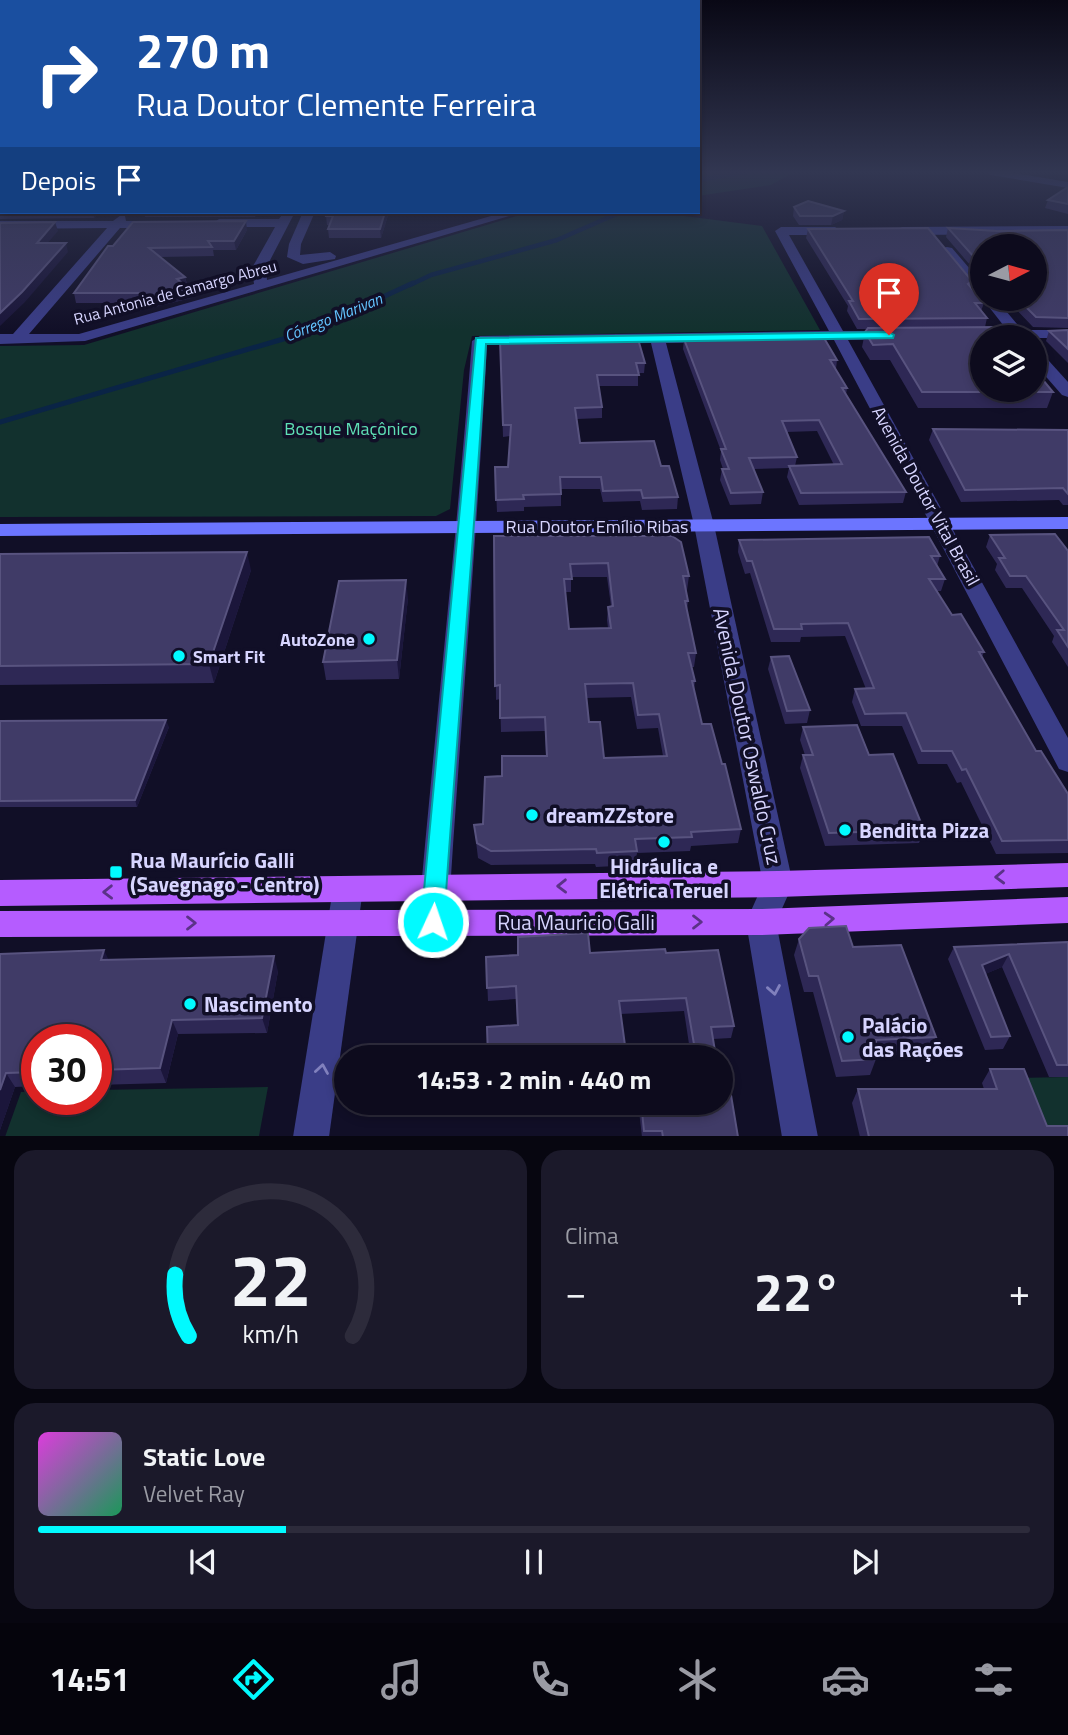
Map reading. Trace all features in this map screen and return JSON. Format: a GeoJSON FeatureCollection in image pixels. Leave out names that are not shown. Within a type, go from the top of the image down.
{"type":"FeatureCollection","features":[{"type":"Feature","properties":{"kind":"main road","name":"Rua Mauricio Galli"},"geometry":{"type":"LineString","coordinates":[[0,893],[778,884],[1068,875]]}},
{"type":"Feature","properties":{"kind":"main road","name":"Rua Mauricio Galli"},"geometry":{"type":"LineString","coordinates":[[0,925],[761,922],[1068,910]]}},
{"type":"Feature","properties":{"kind":"street"},"geometry":{"type":"LineString","coordinates":[[17,339],[116,225]]}},
{"type":"Feature","properties":{"kind":"street"},"geometry":{"type":"LineString","coordinates":[[261,287],[259,268],[282,225]]}},
{"type":"Feature","properties":{"kind":"street"},"geometry":{"type":"LineString","coordinates":[[304,225],[292,253],[293,257],[303,260],[333,255],[435,225]]}},
{"type":"Feature","properties":{"kind":"street","name":"Rua Antonia de Camargo Abreu"},"geometry":{"type":"LineString","coordinates":[[0,339],[80,338],[473,225]]}},
{"type":"Feature","properties":{"kind":"street"},"geometry":{"type":"LineString","coordinates":[[930,230],[970,278]]}},
{"type":"Feature","properties":{"kind":"street"},"geometry":{"type":"LineString","coordinates":[[889,231],[1068,230]]}},
{"type":"Feature","properties":{"kind":"street","name":"Avenida Doutor Vital Brasil"},"geometry":{"type":"LineString","coordinates":[[849,231],[781,231],[942,524],[1068,762]]}},
{"type":"Feature","properties":{"kind":"street"},"geometry":{"type":"LineString","coordinates":[[1047,335],[1068,334]]}},
{"type":"Feature","properties":{"kind":"street"},"geometry":{"type":"LineString","coordinates":[[433,922],[480,341],[907,335]]}},
{"type":"Feature","properties":{"kind":"street"},"geometry":{"type":"LineString","coordinates":[[962,335],[970,335]]}},
{"type":"Feature","properties":{"kind":"street","name":"Avenida Doutor Oswaldo Cruz"},"geometry":{"type":"LineString","coordinates":[[657,337],[705,525],[778,884],[761,922]]}},
{"type":"Feature","properties":{"kind":"street"},"geometry":{"type":"LineString","coordinates":[[1047,368],[1068,393]]}},
{"type":"Feature","properties":{"kind":"street","name":"Rua Doutor Emílio Ribas"},"geometry":{"type":"LineString","coordinates":[[0,530],[1068,523]]}},
{"type":"Feature","properties":{"kind":"street"},"geometry":{"type":"LineString","coordinates":[[311,1136],[348,889]]}},
{"type":"Feature","properties":{"kind":"street"},"geometry":{"type":"LineString","coordinates":[[761,922],[800,1136]]}},
{"type":"Feature","properties":{"kind":"green space","name":"Bosque Maçônico"},"geometry":{"type":"Polygon","coordinates":[[[486,225],[762,226],[820,330],[472,336],[464,370],[450,509],[436,516],[0,517],[0,346],[84,345],[486,225]]]}},
{"type":"Feature","properties":{"kind":"green space"},"geometry":{"type":"Polygon","coordinates":[[[1068,1077],[1068,1136],[1036,1136],[1014,1078],[1068,1077]]]}},
{"type":"Feature","properties":{"kind":"green space"},"geometry":{"type":"Polygon","coordinates":[[[268,1087],[259,1136],[5,1136],[21,1092],[21,1115],[112,1115],[112,1090],[268,1087]]]}},
{"type":"Feature","properties":{"kind":"building"},"geometry":{"type":"Polygon","coordinates":[[[0,225],[52,225],[37,243],[66,243],[0,313],[0,225]]]}},
{"type":"Feature","properties":{"kind":"building"},"geometry":{"type":"Polygon","coordinates":[[[130,225],[244,225],[234,241],[208,241],[212,247],[149,248],[185,277],[177,279],[189,288],[137,301],[142,293],[74,293],[108,246],[113,246],[130,225]]]}},
{"type":"Feature","properties":{"kind":"building"},"geometry":{"type":"Polygon","coordinates":[[[330,225],[381,225],[380,229],[328,229],[330,225]]]}},
{"type":"Feature","properties":{"kind":"building"},"geometry":{"type":"Polygon","coordinates":[[[928,228],[970,279],[970,312],[982,312],[987,318],[859,319],[849,301],[853,301],[808,229],[928,228]]]}},
{"type":"Feature","properties":{"kind":"building"},"geometry":{"type":"Polygon","coordinates":[[[948,228],[997,231],[1068,230],[1068,318],[1036,317],[1031,312],[1047,311],[1047,234],[970,234],[970,253],[948,228]]]}},
{"type":"Feature","properties":{"kind":"building"},"geometry":{"type":"Polygon","coordinates":[[[970,327],[970,392],[922,392],[893,344],[873,345],[865,332],[868,328],[970,327]]]}},
{"type":"Feature","properties":{"kind":"building"},"geometry":{"type":"Polygon","coordinates":[[[1068,330],[1068,349],[1049,331],[1068,330]]]}},
{"type":"Feature","properties":{"kind":"building"},"geometry":{"type":"Polygon","coordinates":[[[611,336],[638,339],[645,363],[636,363],[639,375],[597,375],[602,407],[575,408],[580,443],[654,441],[661,466],[669,466],[678,497],[643,498],[641,490],[603,491],[601,477],[560,477],[561,494],[523,495],[524,499],[496,500],[495,467],[508,467],[511,425],[503,425],[500,340],[612,340],[611,336]]]}},
{"type":"Feature","properties":{"kind":"building"},"geometry":{"type":"Polygon","coordinates":[[[824,338],[837,360],[830,360],[847,388],[842,388],[906,492],[801,493],[789,466],[842,464],[819,420],[782,421],[797,457],[749,458],[763,492],[731,493],[722,469],[729,469],[721,449],[726,449],[684,339],[824,338]]]}},
{"type":"Feature","properties":{"kind":"building"},"geometry":{"type":"Polygon","coordinates":[[[933,429],[1068,430],[1068,494],[1063,488],[965,490],[933,429]]]}},
{"type":"Feature","properties":{"kind":"building"},"geometry":{"type":"Polygon","coordinates":[[[1055,534],[1068,551],[1068,647],[1057,630],[1064,630],[1026,576],[1010,576],[999,558],[1005,558],[990,535],[1055,534]]]}},
{"type":"Feature","properties":{"kind":"building"},"geometry":{"type":"Polygon","coordinates":[[[494,536],[672,536],[681,542],[689,576],[683,576],[688,601],[685,601],[696,653],[688,653],[702,724],[711,724],[722,764],[725,764],[741,829],[691,832],[692,837],[635,839],[637,851],[491,851],[477,843],[474,825],[483,824],[485,777],[502,776],[502,756],[547,756],[545,717],[500,718],[500,685],[495,686],[494,536]],[[608,563],[570,564],[572,579],[564,579],[569,629],[611,628],[608,607],[613,606],[608,563]],[[633,683],[585,684],[589,722],[600,722],[604,758],[667,756],[659,714],[638,715],[633,683]]]}},
{"type":"Feature","properties":{"kind":"building"},"geometry":{"type":"Polygon","coordinates":[[[929,537],[940,556],[931,556],[945,579],[929,579],[952,615],[961,614],[984,652],[979,652],[1036,751],[1041,751],[1068,794],[1068,840],[1002,841],[966,769],[962,770],[952,751],[922,751],[906,713],[865,714],[855,689],[874,688],[848,623],[801,624],[802,629],[774,629],[752,561],[747,561],[739,540],[929,537]]]}},
{"type":"Feature","properties":{"kind":"building"},"geometry":{"type":"Polygon","coordinates":[[[247,552],[209,664],[0,666],[0,554],[247,552]]]}},
{"type":"Feature","properties":{"kind":"building","name":"AutoZone"},"geometry":{"type":"Polygon","coordinates":[[[406,580],[397,660],[323,662],[339,581],[406,580]]]}},
{"type":"Feature","properties":{"kind":"building"},"geometry":{"type":"Polygon","coordinates":[[[789,656],[810,710],[787,711],[771,657],[789,656]]]}},
{"type":"Feature","properties":{"kind":"building"},"geometry":{"type":"Polygon","coordinates":[[[166,720],[135,800],[0,801],[0,721],[166,720]]]}},
{"type":"Feature","properties":{"kind":"building"},"geometry":{"type":"Polygon","coordinates":[[[857,725],[869,755],[893,754],[924,830],[829,833],[803,755],[813,755],[803,727],[857,725]]]}},
{"type":"Feature","properties":{"kind":"building"},"geometry":{"type":"Polygon","coordinates":[[[846,926],[853,947],[901,945],[936,1037],[876,1040],[876,1059],[842,1061],[818,976],[809,976],[799,939],[809,928],[846,926]]]}},
{"type":"Feature","properties":{"kind":"building"},"geometry":{"type":"Polygon","coordinates":[[[588,933],[590,953],[665,949],[666,953],[718,950],[734,1026],[711,1027],[714,1045],[683,1045],[694,1044],[686,998],[619,1001],[625,1045],[488,1045],[487,1027],[518,1025],[516,986],[487,988],[486,957],[518,955],[518,937],[588,933]]]}},
{"type":"Feature","properties":{"kind":"building"},"geometry":{"type":"Polygon","coordinates":[[[1068,942],[1068,1065],[1057,1065],[1009,954],[982,965],[1010,1036],[991,1037],[954,947],[1068,942]]]}},
{"type":"Feature","properties":{"kind":"building"},"geometry":{"type":"Polygon","coordinates":[[[104,950],[101,960],[274,956],[262,1018],[172,1020],[160,1068],[112,1070],[112,1024],[21,1024],[21,1073],[6,1073],[0,1090],[0,954],[104,950]]]}},
{"type":"Feature","properties":{"kind":"building"},"geometry":{"type":"Polygon","coordinates":[[[990,1069],[1024,1069],[1047,1126],[1068,1126],[1068,1136],[869,1136],[858,1089],[997,1089],[990,1069]]]}},
{"type":"Feature","properties":{"kind":"building"},"geometry":{"type":"Polygon","coordinates":[[[733,1107],[738,1136],[663,1136],[662,1131],[644,1131],[642,1115],[733,1115],[733,1107]]]}},
{"type":"Feature","properties":{"kind":"waterway","name":"Córrego Marivan"},"geometry":{"type":"LineString","coordinates":[[410,285],[431,275],[557,240],[591,225]]}},
{"type":"Feature","properties":{"kind":"waterway","name":"Córrego Marivan"},"geometry":{"type":"LineString","coordinates":[[0,422],[307,332],[413,283]]}},
{"type":"Feature","properties":{"kind":"place","name":"AutoZone"},"geometry":{"type":"Point","coordinates":[369,639]}},
{"type":"Feature","properties":{"kind":"place","name":"Smart Fit"},"geometry":{"type":"Point","coordinates":[179,656]}},
{"type":"Feature","properties":{"kind":"place","name":"dreamZZstore"},"geometry":{"type":"Point","coordinates":[532,815]}},
{"type":"Feature","properties":{"kind":"place","name":"Benditta Pizza"},"geometry":{"type":"Point","coordinates":[845,830]}},
{"type":"Feature","properties":{"kind":"place","name":"Hidráulica e Elétrica Teruel"},"geometry":{"type":"Point","coordinates":[664,842]}},
{"type":"Feature","properties":{"kind":"place","name":"Rua Maurício Galli (Savegnago - Centro)"},"geometry":{"type":"Point","coordinates":[116,872]}},
{"type":"Feature","properties":{"kind":"place","name":"Nascimento"},"geometry":{"type":"Point","coordinates":[190,1004]}},
{"type":"Feature","properties":{"kind":"place","name":"Palácio das Rações"},"geometry":{"type":"Point","coordinates":[848,1037]}},
{"type":"Feature","properties":{"kind":"route"},"geometry":{"type":"LineString","coordinates":[[433,922],[450,700],[470,496],[480,341],[889,335]]}}]}
